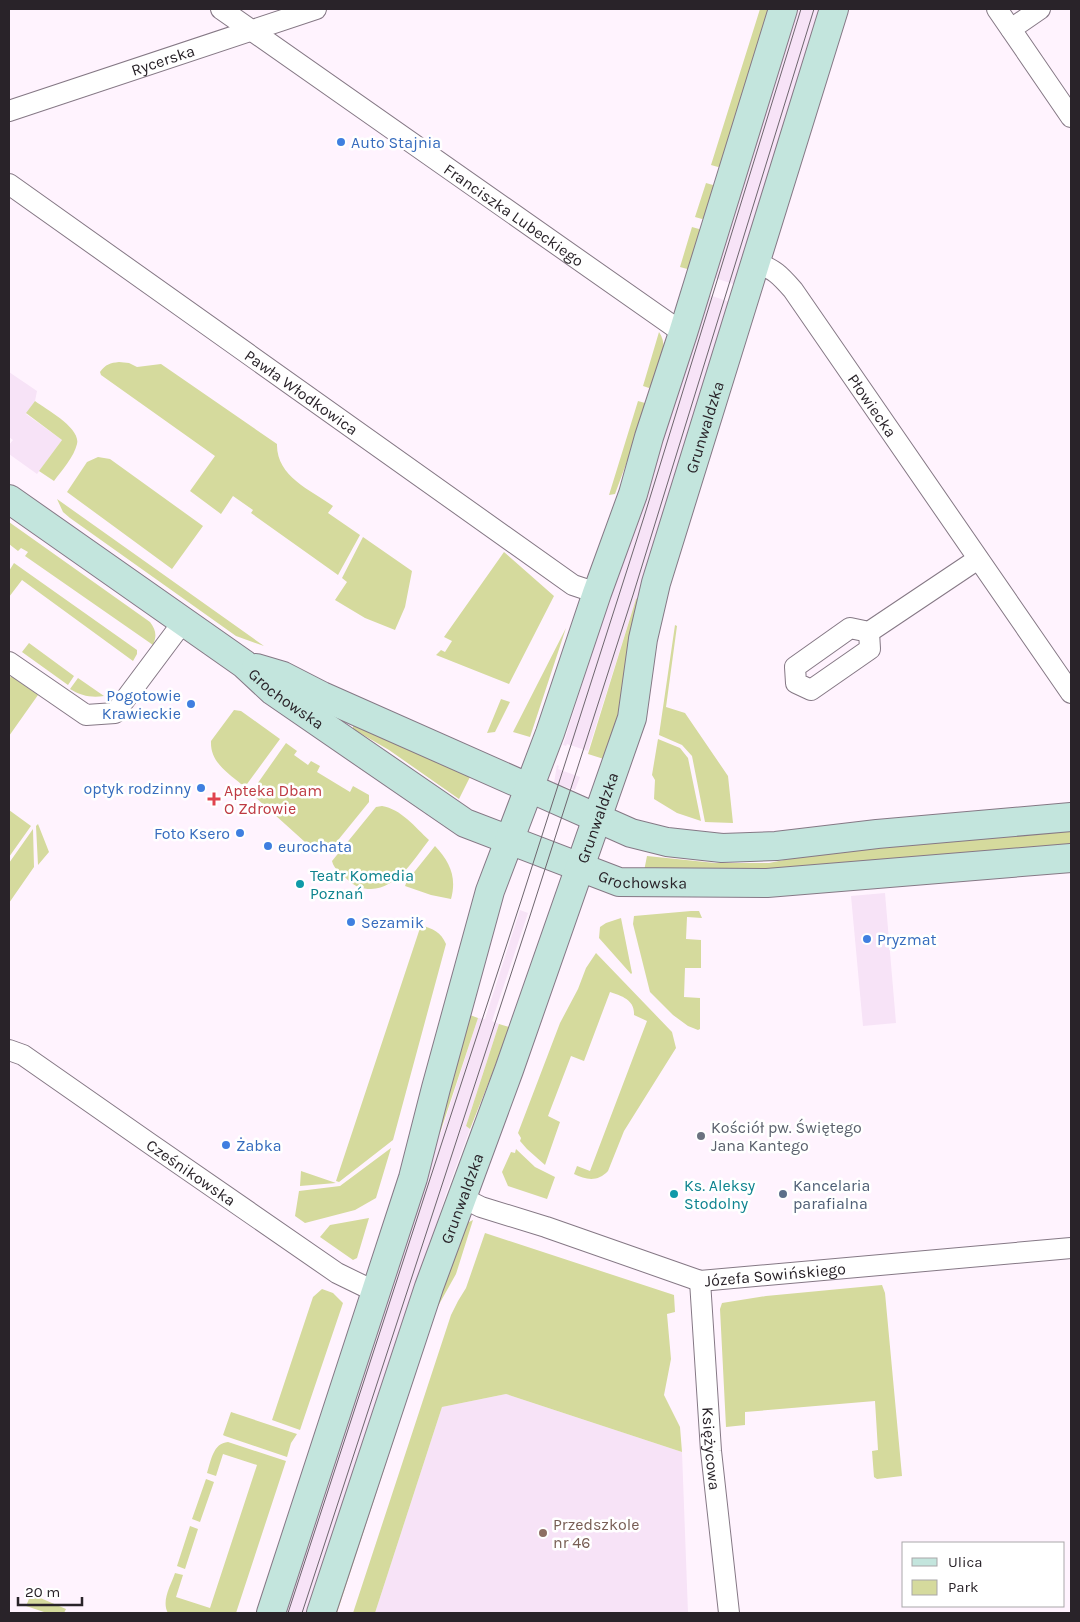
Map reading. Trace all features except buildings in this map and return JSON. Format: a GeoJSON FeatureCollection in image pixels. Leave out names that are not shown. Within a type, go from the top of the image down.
{"type":"FeatureCollection","features":[{"type":"Feature","properties":{"kind":"street","name":"Franciszka Lubeckiego"},"geometry":{"type":"LineString","coordinates":[[221,9],[683,333]]}},
{"type":"Feature","properties":{"kind":"street","name":"Rycerska"},"geometry":{"type":"LineString","coordinates":[[9,110],[316,9]]}},
{"type":"Feature","properties":{"kind":"street"},"geometry":{"type":"LineString","coordinates":[[271,1613],[413,1178],[490,891],[550,733],[597,593],[633,494],[649,437],[783,9]]}},
{"type":"Feature","properties":{"kind":"street","name":"Grunwaldzka"},"geometry":{"type":"LineString","coordinates":[[321,1613],[428,1287],[509,1070],[632,718],[643,639],[656,583],[834,9]]}},
{"type":"Feature","properties":{"kind":"street"},"geometry":{"type":"LineString","coordinates":[[997,9],[1071,117]]}},
{"type":"Feature","properties":{"kind":"street"},"geometry":{"type":"LineString","coordinates":[[1012,29],[1040,9]]}},
{"type":"Feature","properties":{"kind":"street","name":"Pawła Włodkowica"},"geometry":{"type":"LineString","coordinates":[[9,184],[573,585],[597,593]]}},
{"type":"Feature","properties":{"kind":"street","name":"Płowiecka"},"geometry":{"type":"LineString","coordinates":[[755,262],[780,274],[793,290],[1071,693]]}},
{"type":"Feature","properties":{"kind":"street","name":"Grochowska"},"geometry":{"type":"LineString","coordinates":[[9,499],[244,664],[273,691],[460,820],[619,882],[767,884],[1071,858]]}},
{"type":"Feature","properties":{"kind":"street"},"geometry":{"type":"LineString","coordinates":[[869,632],[978,559]]}},
{"type":"Feature","properties":{"kind":"street"},"geometry":{"type":"LineString","coordinates":[[9,662],[86,715],[115,714],[183,622]]}},
{"type":"Feature","properties":{"kind":"street","name":"Grochowska"},"geometry":{"type":"LineString","coordinates":[[244,664],[283,676],[331,700],[630,833],[667,842],[722,848],[776,846],[877,834],[1071,817]]}},
{"type":"Feature","properties":{"kind":"street","name":"Cześnikowska"},"geometry":{"type":"LineString","coordinates":[[9,1050],[23,1055],[337,1273],[376,1292]]}},
{"type":"Feature","properties":{"kind":"street","name":"Józefa Sowińskiego"},"geometry":{"type":"LineString","coordinates":[[461,1197],[482,1207],[546,1227],[700,1281],[1071,1248]]}},
{"type":"Feature","properties":{"kind":"street","name":"Księżycowa"},"geometry":{"type":"LineString","coordinates":[[700,1281],[711,1451],[729,1613]]}},
{"type":"Feature","properties":{"kind":"shaded area"},"geometry":{"type":"Polygon","coordinates":[[[795,9],[821,9],[736,285],[712,277],[795,9]]]}},
{"type":"Feature","properties":{"kind":"shaded area"},"geometry":{"type":"Polygon","coordinates":[[[706,294],[730,302],[639,597],[636,599],[588,751],[567,744],[566,746],[563,745],[706,294]]]}},
{"type":"Feature","properties":{"kind":"shaded area"},"geometry":{"type":"Polygon","coordinates":[[[9,372],[37,391],[35,401],[26,414],[62,440],[37,474],[9,454],[9,445],[13,440],[9,437],[9,372]]]}},
{"type":"Feature","properties":{"kind":"shaded area"},"geometry":{"type":"Polygon","coordinates":[[[557,765],[559,766],[558,769],[580,777],[575,790],[554,783],[557,765]]]}},
{"type":"Feature","properties":{"kind":"shaded area"},"geometry":{"type":"Polygon","coordinates":[[[885,893],[896,1023],[863,1026],[851,896],[885,893]]]}},
{"type":"Feature","properties":{"kind":"shaded area"},"geometry":{"type":"Polygon","coordinates":[[[520,910],[528,913],[492,1021],[499,1024],[466,1126],[470,1129],[446,1194],[309,1613],[282,1613],[436,1131],[441,1133],[478,1018],[485,1019],[520,910]]]}},
{"type":"Feature","properties":{"kind":"shaded area","name":"Przedszkole nr 46"},"geometry":{"type":"Polygon","coordinates":[[[506,1394],[682,1452],[688,1613],[375,1613],[442,1407],[506,1394]]]}},
{"type":"Feature","properties":{"kind":"green space"},"geometry":{"type":"Polygon","coordinates":[[[760,9],[771,9],[723,165],[718,167],[711,165],[760,9]]]}},
{"type":"Feature","properties":{"kind":"green space"},"geometry":{"type":"Polygon","coordinates":[[[706,183],[713,185],[715,189],[707,217],[702,219],[695,217],[706,183]]]}},
{"type":"Feature","properties":{"kind":"green space"},"geometry":{"type":"Polygon","coordinates":[[[692,227],[699,229],[702,234],[691,270],[680,267],[692,227]]]}},
{"type":"Feature","properties":{"kind":"green space"},"geometry":{"type":"Polygon","coordinates":[[[659,332],[664,345],[664,352],[654,385],[649,388],[643,386],[659,332]]]}},
{"type":"Feature","properties":{"kind":"green space"},"geometry":{"type":"Polygon","coordinates":[[[119,362],[129,363],[137,367],[161,364],[277,444],[278,455],[288,473],[305,488],[333,506],[328,513],[360,535],[338,575],[251,513],[253,510],[233,496],[221,514],[190,491],[215,456],[101,375],[100,372],[106,366],[119,362]]]}},
{"type":"Feature","properties":{"kind":"green space"},"geometry":{"type":"Polygon","coordinates":[[[35,401],[69,426],[77,438],[73,454],[54,481],[39,471],[62,440],[26,413],[35,401]]]}},
{"type":"Feature","properties":{"kind":"green space"},"geometry":{"type":"Polygon","coordinates":[[[638,401],[645,403],[647,407],[615,494],[609,495],[638,401]]]}},
{"type":"Feature","properties":{"kind":"green space"},"geometry":{"type":"Polygon","coordinates":[[[98,457],[110,459],[203,526],[172,569],[67,492],[87,462],[98,457]]]}},
{"type":"Feature","properties":{"kind":"green space"},"geometry":{"type":"Polygon","coordinates":[[[57,499],[264,646],[236,636],[70,518],[63,512],[57,499]]]}},
{"type":"Feature","properties":{"kind":"green space"},"geometry":{"type":"Polygon","coordinates":[[[9,522],[150,622],[155,633],[153,645],[25,556],[28,552],[21,548],[18,551],[9,544],[9,522]]]}},
{"type":"Feature","properties":{"kind":"green space"},"geometry":{"type":"Polygon","coordinates":[[[363,537],[412,571],[405,607],[395,630],[365,618],[335,600],[347,582],[342,578],[363,537]]]}},
{"type":"Feature","properties":{"kind":"green space"},"geometry":{"type":"Polygon","coordinates":[[[504,552],[554,596],[509,684],[436,655],[441,650],[445,652],[452,641],[444,637],[504,552]]]}},
{"type":"Feature","properties":{"kind":"green space"},"geometry":{"type":"Polygon","coordinates":[[[14,563],[137,650],[133,661],[22,580],[9,597],[9,571],[14,563]]]}},
{"type":"Feature","properties":{"kind":"green space"},"geometry":{"type":"Polygon","coordinates":[[[639,597],[621,710],[607,760],[588,754],[636,599],[639,597]]]}},
{"type":"Feature","properties":{"kind":"green space"},"geometry":{"type":"Polygon","coordinates":[[[675,625],[677,626],[666,707],[685,713],[728,776],[733,823],[705,822],[692,756],[682,745],[659,735],[675,625]]]}},
{"type":"Feature","properties":{"kind":"green space"},"geometry":{"type":"Polygon","coordinates":[[[566,628],[530,737],[513,732],[566,628]]]}},
{"type":"Feature","properties":{"kind":"green space"},"geometry":{"type":"Polygon","coordinates":[[[29,643],[74,676],[68,685],[22,652],[29,643]]]}},
{"type":"Feature","properties":{"kind":"green space"},"geometry":{"type":"Polygon","coordinates":[[[11,676],[38,695],[9,736],[9,680],[11,676]]]}},
{"type":"Feature","properties":{"kind":"green space"},"geometry":{"type":"Polygon","coordinates":[[[78,678],[104,696],[87,696],[70,689],[78,678]]]}},
{"type":"Feature","properties":{"kind":"green space"},"geometry":{"type":"Polygon","coordinates":[[[501,699],[510,702],[495,732],[487,733],[501,699]]]}},
{"type":"Feature","properties":{"kind":"green space"},"geometry":{"type":"Polygon","coordinates":[[[234,710],[241,711],[280,739],[245,785],[241,784],[220,766],[211,748],[211,741],[234,710]]]}},
{"type":"Feature","properties":{"kind":"green space"},"geometry":{"type":"Polygon","coordinates":[[[355,725],[471,775],[459,799],[389,750],[353,729],[355,725]]]}},
{"type":"Feature","properties":{"kind":"green space"},"geometry":{"type":"Polygon","coordinates":[[[658,739],[680,748],[688,758],[701,821],[677,813],[654,799],[655,780],[652,775],[658,739]]]}},
{"type":"Feature","properties":{"kind":"green space"},"geometry":{"type":"Polygon","coordinates":[[[286,743],[297,751],[294,755],[308,765],[311,761],[320,766],[317,772],[350,792],[353,786],[369,795],[369,802],[330,850],[324,854],[316,852],[253,795],[253,790],[286,743]]]}},
{"type":"Feature","properties":{"kind":"green space"},"geometry":{"type":"Polygon","coordinates":[[[382,806],[402,815],[429,840],[411,864],[389,884],[371,889],[362,888],[354,885],[335,867],[332,861],[376,807],[382,806]]]}},
{"type":"Feature","properties":{"kind":"green space"},"geometry":{"type":"Polygon","coordinates":[[[9,810],[31,826],[9,857],[9,810]]]}},
{"type":"Feature","properties":{"kind":"green space"},"geometry":{"type":"Polygon","coordinates":[[[38,824],[49,852],[38,865],[36,826],[38,824]]]}},
{"type":"Feature","properties":{"kind":"green space"},"geometry":{"type":"Polygon","coordinates":[[[1071,827],[1071,845],[763,873],[644,871],[647,856],[715,863],[769,863],[824,852],[1071,827]]]}},
{"type":"Feature","properties":{"kind":"green space"},"geometry":{"type":"Polygon","coordinates":[[[33,829],[34,867],[9,903],[9,863],[33,829]]]}},
{"type":"Feature","properties":{"kind":"green space"},"geometry":{"type":"Polygon","coordinates":[[[435,846],[445,858],[451,870],[453,891],[451,899],[431,895],[405,886],[435,846]]]}},
{"type":"Feature","properties":{"kind":"green space"},"geometry":{"type":"Polygon","coordinates":[[[699,911],[702,918],[687,917],[686,939],[701,940],[701,968],[685,968],[684,997],[700,998],[700,1029],[698,1030],[688,1026],[673,1015],[650,992],[633,924],[634,916],[699,911]]]}},
{"type":"Feature","properties":{"kind":"green space"},"geometry":{"type":"Polygon","coordinates":[[[621,918],[631,974],[599,938],[600,927],[621,918]]]}},
{"type":"Feature","properties":{"kind":"green space"},"geometry":{"type":"Polygon","coordinates":[[[421,925],[436,932],[446,944],[393,1140],[339,1182],[336,1181],[421,925]]]}},
{"type":"Feature","properties":{"kind":"green space"},"geometry":{"type":"Polygon","coordinates":[[[596,953],[672,1032],[676,1048],[624,1131],[608,1171],[600,1177],[592,1179],[574,1174],[577,1166],[590,1171],[647,1021],[634,1015],[634,1010],[627,999],[610,992],[584,1061],[571,1056],[548,1116],[560,1122],[545,1165],[520,1141],[521,1138],[518,1133],[560,1023],[578,989],[586,968],[596,953]]]}},
{"type":"Feature","properties":{"kind":"green space"},"geometry":{"type":"Polygon","coordinates":[[[470,1015],[478,1018],[440,1133],[436,1131],[470,1015]]]}},
{"type":"Feature","properties":{"kind":"green space"},"geometry":{"type":"Polygon","coordinates":[[[499,1024],[509,1027],[470,1129],[466,1126],[499,1024]]]}},
{"type":"Feature","properties":{"kind":"green space"},"geometry":{"type":"Polygon","coordinates":[[[391,1148],[376,1198],[355,1210],[305,1223],[295,1216],[299,1191],[340,1186],[391,1148]]]}},
{"type":"Feature","properties":{"kind":"green space"},"geometry":{"type":"Polygon","coordinates":[[[516,1149],[535,1167],[555,1177],[547,1199],[508,1186],[502,1172],[511,1152],[515,1153],[516,1149]]]}},
{"type":"Feature","properties":{"kind":"green space"},"geometry":{"type":"Polygon","coordinates":[[[301,1171],[336,1183],[300,1186],[301,1171]]]}},
{"type":"Feature","properties":{"kind":"green space"},"geometry":{"type":"Polygon","coordinates":[[[369,1218],[357,1258],[353,1260],[320,1237],[330,1225],[369,1218]]]}},
{"type":"Feature","properties":{"kind":"green space"},"geometry":{"type":"Polygon","coordinates":[[[473,1220],[456,1274],[437,1308],[337,1613],[333,1613],[449,1260],[467,1223],[473,1220]]]}},
{"type":"Feature","properties":{"kind":"green space"},"geometry":{"type":"Polygon","coordinates":[[[485,1233],[674,1295],[675,1312],[667,1314],[671,1359],[664,1395],[680,1427],[682,1452],[506,1394],[442,1407],[375,1613],[353,1613],[451,1315],[466,1288],[485,1233]]]}},
{"type":"Feature","properties":{"kind":"green space"},"geometry":{"type":"Polygon","coordinates":[[[882,1285],[885,1293],[902,1476],[877,1479],[874,1477],[872,1451],[878,1450],[875,1401],[745,1412],[745,1425],[726,1427],[720,1309],[722,1303],[766,1296],[882,1285]]]}},
{"type":"Feature","properties":{"kind":"green space"},"geometry":{"type":"Polygon","coordinates":[[[322,1289],[333,1293],[343,1303],[300,1430],[272,1420],[313,1297],[322,1289]]]}},
{"type":"Feature","properties":{"kind":"green space"},"geometry":{"type":"Polygon","coordinates":[[[231,1412],[297,1434],[291,1443],[287,1457],[223,1435],[231,1412]]]}},
{"type":"Feature","properties":{"kind":"green space"},"geometry":{"type":"Polygon","coordinates":[[[228,1442],[286,1461],[236,1613],[168,1613],[166,1598],[175,1573],[183,1575],[176,1597],[210,1608],[257,1465],[223,1454],[216,1476],[207,1473],[211,1458],[216,1449],[223,1443],[228,1442]]]}},
{"type":"Feature","properties":{"kind":"green space"},"geometry":{"type":"Polygon","coordinates":[[[206,1479],[214,1482],[200,1522],[192,1519],[206,1479]]]}},
{"type":"Feature","properties":{"kind":"green space"},"geometry":{"type":"Polygon","coordinates":[[[190,1526],[198,1529],[185,1569],[177,1566],[190,1526]]]}},
{"type":"Feature","properties":{"kind":"green space"},"geometry":{"type":"Polygon","coordinates":[[[31,1594],[66,1609],[64,1613],[47,1613],[26,1606],[31,1594]]]}},
{"type":"Feature","properties":{"kind":"tram line"},"geometry":{"type":"LineString","coordinates":[[288,1613],[521,901],[644,517],[801,9]]}},
{"type":"Feature","properties":{"kind":"tram line"},"geometry":{"type":"LineString","coordinates":[[302,1613],[633,595],[814,9]]}},
{"type":"Feature","properties":{"kind":"place","name":"Auto Stajnia"},"geometry":{"type":"Point","coordinates":[341,142]}},
{"type":"Feature","properties":{"kind":"place","name":"Pogotowie Krawieckie"},"geometry":{"type":"Point","coordinates":[191,704]}},
{"type":"Feature","properties":{"kind":"place","name":"optyk rodzinny"},"geometry":{"type":"Point","coordinates":[201,788]}},
{"type":"Feature","properties":{"kind":"place","name":"Apteka Dbam O Zdrowie"},"geometry":{"type":"Point","coordinates":[214,799]}},
{"type":"Feature","properties":{"kind":"place","name":"Foto Ksero"},"geometry":{"type":"Point","coordinates":[240,833]}},
{"type":"Feature","properties":{"kind":"place","name":"eurochata"},"geometry":{"type":"Point","coordinates":[268,846]}},
{"type":"Feature","properties":{"kind":"place","name":"Teatr Komedia Poznań"},"geometry":{"type":"Point","coordinates":[300,884]}},
{"type":"Feature","properties":{"kind":"place","name":"Sezamik"},"geometry":{"type":"Point","coordinates":[351,922]}},
{"type":"Feature","properties":{"kind":"place","name":"Pryzmat"},"geometry":{"type":"Point","coordinates":[867,939]}},
{"type":"Feature","properties":{"kind":"place","name":"Kościół pw. Świętego Jana Kantego"},"geometry":{"type":"Point","coordinates":[701,1136]}},
{"type":"Feature","properties":{"kind":"place","name":"Żabka"},"geometry":{"type":"Point","coordinates":[226,1145]}},
{"type":"Feature","properties":{"kind":"place","name":"Ks. Aleksy Stodolny"},"geometry":{"type":"Point","coordinates":[674,1194]}},
{"type":"Feature","properties":{"kind":"place","name":"Kancelaria parafialna"},"geometry":{"type":"Point","coordinates":[783,1194]}},
{"type":"Feature","properties":{"kind":"place","name":"Przedszkole nr 46"},"geometry":{"type":"Point","coordinates":[543,1533]}}]}
